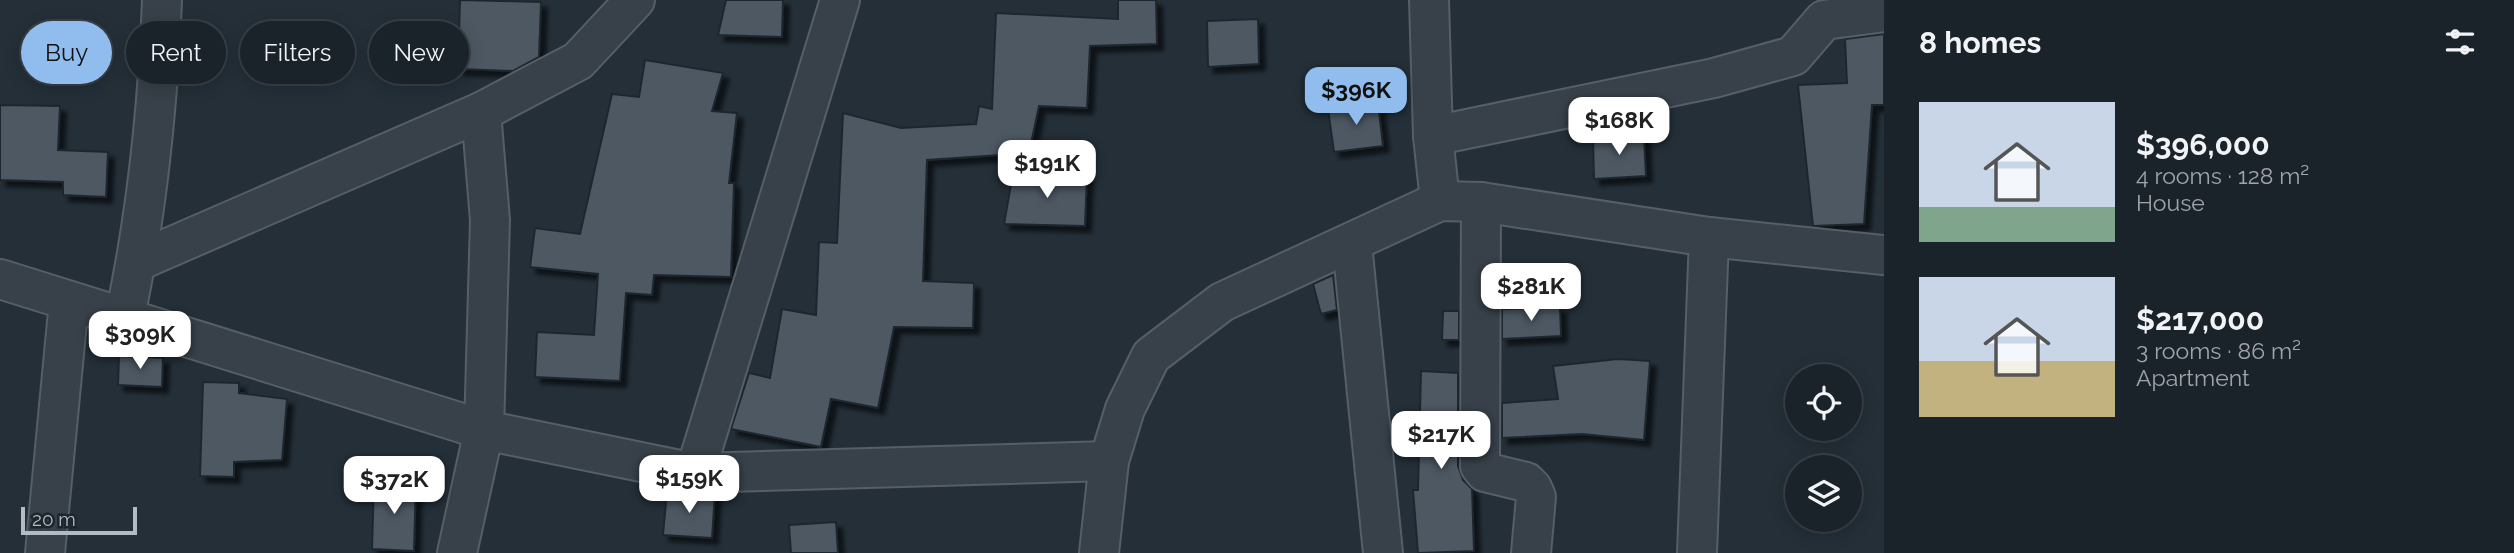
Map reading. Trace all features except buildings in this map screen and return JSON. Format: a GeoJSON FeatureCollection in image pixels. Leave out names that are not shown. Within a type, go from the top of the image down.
{"type":"FeatureCollection","features":[{"type":"Feature","properties":{"kind":"street"},"geometry":{"type":"LineString","coordinates":[[125,316],[136,262],[160,65],[162,0]]}},
{"type":"Feature","properties":{"kind":"street"},"geometry":{"type":"LineString","coordinates":[[136,262],[481,112],[578,61],[635,0]]}},
{"type":"Feature","properties":{"kind":"street"},"geometry":{"type":"LineString","coordinates":[[695,472],[840,0]]}},
{"type":"Feature","properties":{"kind":"street"},"geometry":{"type":"LineString","coordinates":[[1429,0],[1433,136],[1440,201]]}},
{"type":"Feature","properties":{"kind":"street"},"geometry":{"type":"LineString","coordinates":[[1433,136],[1714,78],[1793,56],[1824,20],[1884,12]]}},
{"type":"Feature","properties":{"kind":"street"},"geometry":{"type":"LineString","coordinates":[[457,553],[484,430],[490,220],[481,112]]}},
{"type":"Feature","properties":{"kind":"street"},"geometry":{"type":"LineString","coordinates":[[1099,553],[1109,461],[1125,409],[1151,356],[1222,302],[1440,201],[1481,202],[1709,237],[1884,255]]}},
{"type":"Feature","properties":{"kind":"street"},"geometry":{"type":"LineString","coordinates":[[1481,202],[1480,466],[1485,472],[1526,482],[1532,488],[1536,497],[1531,553]]}},
{"type":"Feature","properties":{"kind":"street"},"geometry":{"type":"LineString","coordinates":[[1697,553],[1709,237]]}},
{"type":"Feature","properties":{"kind":"street"},"geometry":{"type":"LineString","coordinates":[[1352,244],[1383,553]]}},
{"type":"Feature","properties":{"kind":"street"},"geometry":{"type":"LineString","coordinates":[[5,284],[125,316],[329,384],[484,430],[695,472],[1109,461]]}},
{"type":"Feature","properties":{"kind":"street"},"geometry":{"type":"LineString","coordinates":[[45,553],[69,301]]}}]}
